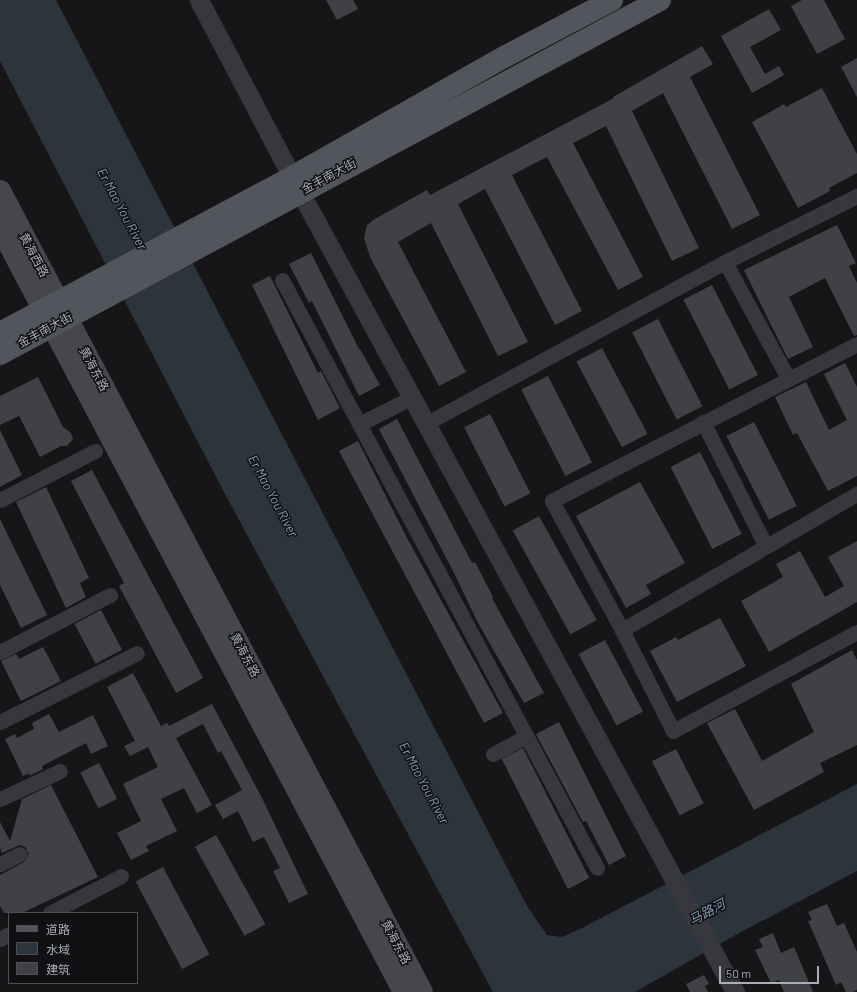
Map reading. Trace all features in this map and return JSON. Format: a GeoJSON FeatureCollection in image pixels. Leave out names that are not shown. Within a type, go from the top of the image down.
{"type":"FeatureCollection","features":[{"type":"Feature","properties":{"kind":"main road","name":"金丰南大街"},"geometry":{"type":"LineString","coordinates":[[296,184],[506,56],[612,0]]}},
{"type":"Feature","properties":{"kind":"main road","name":"金丰南大街"},"geometry":{"type":"LineString","coordinates":[[0,354],[56,314],[296,184],[660,0]]}},
{"type":"Feature","properties":{"kind":"main road","name":"黄海西路"},"geometry":{"type":"LineString","coordinates":[[0,191],[56,314]]}},
{"type":"Feature","properties":{"kind":"main road","name":"黄海西路"},"geometry":{"type":"LineString","coordinates":[[0,227],[56,314]]}},
{"type":"Feature","properties":{"kind":"main road","name":"金丰南大街"},"geometry":{"type":"LineString","coordinates":[[0,333],[56,314]]}},
{"type":"Feature","properties":{"kind":"main road","name":"黄海东路"},"geometry":{"type":"LineString","coordinates":[[56,314],[404,992]]}},
{"type":"Feature","properties":{"kind":"main road","name":"黄海东路"},"geometry":{"type":"LineString","coordinates":[[56,314],[422,992]]}},
{"type":"Feature","properties":{"kind":"street"},"geometry":{"type":"LineString","coordinates":[[199,0],[425,424],[668,872],[735,992]]}},
{"type":"Feature","properties":{"kind":"street"},"geometry":{"type":"LineString","coordinates":[[425,424],[725,262],[857,196]]}},
{"type":"Feature","properties":{"kind":"street"},"geometry":{"type":"LineString","coordinates":[[725,262],[788,378]]}},
{"type":"Feature","properties":{"kind":"street"},"geometry":{"type":"LineString","coordinates":[[282,280],[597,868]]}},
{"type":"Feature","properties":{"kind":"street"},"geometry":{"type":"LineString","coordinates":[[857,344],[788,378],[552,501],[622,630],[673,731],[857,632]]}},
{"type":"Feature","properties":{"kind":"street"},"geometry":{"type":"LineString","coordinates":[[359,424],[411,398]]}},
{"type":"Feature","properties":{"kind":"street"},"geometry":{"type":"LineString","coordinates":[[703,422],[766,546]]}},
{"type":"Feature","properties":{"kind":"street"},"geometry":{"type":"LineString","coordinates":[[0,500],[95,451]]}},
{"type":"Feature","properties":{"kind":"street"},"geometry":{"type":"LineString","coordinates":[[622,630],[857,494]]}},
{"type":"Feature","properties":{"kind":"street"},"geometry":{"type":"LineString","coordinates":[[0,652],[110,594]]}},
{"type":"Feature","properties":{"kind":"street"},"geometry":{"type":"LineString","coordinates":[[0,722],[137,653]]}},
{"type":"Feature","properties":{"kind":"street"},"geometry":{"type":"LineString","coordinates":[[493,754],[527,736]]}},
{"type":"Feature","properties":{"kind":"street"},"geometry":{"type":"LineString","coordinates":[[0,800],[60,771]]}},
{"type":"Feature","properties":{"kind":"street"},"geometry":{"type":"LineString","coordinates":[[0,864],[20,854]]}},
{"type":"Feature","properties":{"kind":"street"},"geometry":{"type":"LineString","coordinates":[[52,912],[121,876]]}},
{"type":"Feature","properties":{"kind":"water"},"geometry":{"type":"Polygon","coordinates":[[[0,0],[56,0],[527,906],[547,935],[562,937],[584,927],[857,784],[857,871],[739,933],[635,992],[493,992],[224,492],[0,61],[0,0]]]}},
{"type":"Feature","properties":{"kind":"building"},"geometry":{"type":"Polygon","coordinates":[[[326,0],[353,0],[358,9],[337,20],[326,0]]]}},
{"type":"Feature","properties":{"kind":"building"},"geometry":{"type":"Polygon","coordinates":[[[802,0],[824,0],[845,39],[817,54],[791,6],[802,0]]]}},
{"type":"Feature","properties":{"kind":"building"},"geometry":{"type":"Polygon","coordinates":[[[769,9],[781,30],[750,47],[765,74],[779,66],[784,75],[752,93],[721,36],[769,9]]]}},
{"type":"Feature","properties":{"kind":"building"},"geometry":{"type":"Polygon","coordinates":[[[702,46],[713,64],[690,77],[760,215],[732,229],[663,93],[632,111],[699,248],[672,261],[606,126],[573,143],[643,277],[618,290],[547,157],[512,175],[582,311],[555,325],[485,189],[458,204],[528,342],[498,356],[431,223],[398,242],[466,372],[439,386],[370,257],[364,238],[367,225],[373,220],[427,190],[430,195],[614,98],[613,97],[702,46]]]}},
{"type":"Feature","properties":{"kind":"building"},"geometry":{"type":"Polygon","coordinates":[[[857,58],[857,97],[841,67],[857,58]]]}},
{"type":"Feature","properties":{"kind":"building"},"geometry":{"type":"Polygon","coordinates":[[[822,88],[857,154],[857,173],[829,188],[830,191],[798,208],[752,122],[784,104],[786,107],[822,88]]]}},
{"type":"Feature","properties":{"kind":"building"},"geometry":{"type":"Polygon","coordinates":[[[837,225],[856,263],[849,266],[857,283],[857,335],[854,336],[825,278],[789,297],[813,347],[788,359],[744,270],[837,225]]]}},
{"type":"Feature","properties":{"kind":"building"},"geometry":{"type":"Polygon","coordinates":[[[311,253],[359,349],[380,385],[359,396],[312,301],[309,303],[289,264],[311,253]]]}},
{"type":"Feature","properties":{"kind":"building"},"geometry":{"type":"Polygon","coordinates":[[[270,276],[318,373],[321,371],[340,408],[318,420],[252,285],[270,276]]]}},
{"type":"Feature","properties":{"kind":"building"},"geometry":{"type":"Polygon","coordinates":[[[712,285],[758,375],[729,390],[683,300],[712,285]]]}},
{"type":"Feature","properties":{"kind":"building"},"geometry":{"type":"Polygon","coordinates":[[[658,319],[702,406],[677,419],[632,332],[658,319]]]}},
{"type":"Feature","properties":{"kind":"building"},"geometry":{"type":"Polygon","coordinates":[[[602,348],[648,434],[622,447],[576,362],[602,348]]]}},
{"type":"Feature","properties":{"kind":"building"},"geometry":{"type":"Polygon","coordinates":[[[845,363],[857,387],[857,476],[828,491],[797,433],[793,435],[775,397],[806,382],[829,430],[847,420],[824,374],[845,363]]]}},
{"type":"Feature","properties":{"kind":"building"},"geometry":{"type":"Polygon","coordinates":[[[548,376],[592,462],[565,476],[521,390],[548,376]]]}},
{"type":"Feature","properties":{"kind":"building"},"geometry":{"type":"Polygon","coordinates":[[[38,377],[63,427],[71,433],[73,439],[67,446],[61,446],[40,457],[19,416],[0,425],[0,396],[38,377]]]}},
{"type":"Feature","properties":{"kind":"building"},"geometry":{"type":"Polygon","coordinates":[[[490,414],[530,493],[505,506],[464,427],[490,414]]]}},
{"type":"Feature","properties":{"kind":"building"},"geometry":{"type":"Polygon","coordinates":[[[397,419],[472,563],[475,562],[493,597],[492,598],[544,693],[524,703],[478,623],[454,573],[379,429],[397,419]]]}},
{"type":"Feature","properties":{"kind":"building"},"geometry":{"type":"Polygon","coordinates":[[[754,422],[797,506],[769,520],[726,436],[754,422]]]}},
{"type":"Feature","properties":{"kind":"building"},"geometry":{"type":"Polygon","coordinates":[[[0,430],[22,475],[0,487],[0,430]]]}},
{"type":"Feature","properties":{"kind":"building"},"geometry":{"type":"Polygon","coordinates":[[[358,441],[407,538],[503,713],[484,723],[339,451],[358,441]]]}},
{"type":"Feature","properties":{"kind":"building"},"geometry":{"type":"Polygon","coordinates":[[[700,452],[742,534],[712,549],[671,467],[700,452]]]}},
{"type":"Feature","properties":{"kind":"building"},"geometry":{"type":"Polygon","coordinates":[[[92,470],[203,678],[176,693],[119,586],[124,583],[71,481],[92,470]]]}},
{"type":"Feature","properties":{"kind":"building"},"geometry":{"type":"Polygon","coordinates":[[[640,482],[685,563],[646,585],[651,594],[626,608],[576,516],[640,482]]]}},
{"type":"Feature","properties":{"kind":"building"},"geometry":{"type":"Polygon","coordinates":[[[46,487],[89,578],[80,583],[86,597],[66,608],[16,502],[46,487]]]}},
{"type":"Feature","properties":{"kind":"building"},"geometry":{"type":"Polygon","coordinates":[[[539,516],[597,620],[570,635],[513,531],[539,516]]]}},
{"type":"Feature","properties":{"kind":"building"},"geometry":{"type":"Polygon","coordinates":[[[0,519],[47,615],[21,628],[0,585],[0,519]]]}},
{"type":"Feature","properties":{"kind":"building"},"geometry":{"type":"Polygon","coordinates":[[[857,541],[857,602],[769,652],[741,601],[783,577],[776,564],[800,551],[825,597],[844,586],[828,557],[857,541]]]}},
{"type":"Feature","properties":{"kind":"building"},"geometry":{"type":"Polygon","coordinates":[[[101,610],[122,650],[96,664],[75,624],[101,610]]]}},
{"type":"Feature","properties":{"kind":"building"},"geometry":{"type":"Polygon","coordinates":[[[720,618],[746,666],[677,702],[650,651],[676,637],[678,640],[720,618]]]}},
{"type":"Feature","properties":{"kind":"building"},"geometry":{"type":"Polygon","coordinates":[[[605,640],[643,712],[617,726],[579,654],[605,640]]]}},
{"type":"Feature","properties":{"kind":"building"},"geometry":{"type":"Polygon","coordinates":[[[43,647],[61,681],[21,701],[1,661],[16,654],[19,659],[43,647]]]}},
{"type":"Feature","properties":{"kind":"building"},"geometry":{"type":"Polygon","coordinates":[[[852,650],[857,660],[857,745],[820,763],[824,772],[754,810],[707,723],[735,709],[762,761],[814,732],[791,684],[852,650]]]}},
{"type":"Feature","properties":{"kind":"building"},"geometry":{"type":"Polygon","coordinates":[[[133,673],[161,726],[167,723],[169,726],[212,704],[262,798],[308,894],[289,903],[273,871],[280,868],[264,837],[253,842],[238,811],[223,819],[215,805],[242,790],[221,751],[218,753],[203,724],[176,738],[212,805],[197,813],[184,788],[161,799],[177,831],[146,846],[149,851],[131,860],[117,833],[141,821],[123,784],[158,767],[148,747],[130,756],[124,746],[135,741],[107,687],[133,673]]]}},
{"type":"Feature","properties":{"kind":"building"},"geometry":{"type":"Polygon","coordinates":[[[49,714],[59,732],[93,715],[108,746],[91,754],[86,743],[42,766],[43,769],[29,776],[30,773],[23,776],[5,739],[15,734],[17,738],[34,729],[32,723],[49,714]]]}},
{"type":"Feature","properties":{"kind":"building"},"geometry":{"type":"Polygon","coordinates":[[[559,722],[626,856],[609,865],[586,821],[583,822],[536,734],[559,722]]]}},
{"type":"Feature","properties":{"kind":"building"},"geometry":{"type":"Polygon","coordinates":[[[523,748],[589,878],[568,889],[502,759],[523,748]]]}},
{"type":"Feature","properties":{"kind":"building"},"geometry":{"type":"Polygon","coordinates":[[[676,749],[704,803],[680,816],[652,761],[676,749]]]}},
{"type":"Feature","properties":{"kind":"building"},"geometry":{"type":"Polygon","coordinates":[[[99,763],[117,799],[98,808],[80,773],[99,763]]]}},
{"type":"Feature","properties":{"kind":"building"},"geometry":{"type":"Polygon","coordinates":[[[51,785],[98,877],[24,912],[4,913],[0,906],[0,875],[24,862],[29,854],[25,847],[20,845],[2,853],[0,848],[0,822],[10,841],[22,799],[51,785]]]}},
{"type":"Feature","properties":{"kind":"building"},"geometry":{"type":"Polygon","coordinates":[[[216,835],[265,924],[244,936],[195,847],[216,835]]]}},
{"type":"Feature","properties":{"kind":"building"},"geometry":{"type":"Polygon","coordinates":[[[163,867],[209,954],[182,969],[136,882],[163,867]]]}},
{"type":"Feature","properties":{"kind":"building"},"geometry":{"type":"Polygon","coordinates":[[[827,904],[837,926],[844,923],[857,952],[857,990],[853,992],[846,992],[841,982],[836,985],[808,921],[812,920],[808,912],[827,904]]]}},
{"type":"Feature","properties":{"kind":"building"},"geometry":{"type":"Polygon","coordinates":[[[773,933],[781,953],[794,947],[813,992],[784,992],[779,980],[771,983],[755,950],[763,947],[759,939],[773,933]]]}},
{"type":"Feature","properties":{"kind":"building"},"geometry":{"type":"Polygon","coordinates":[[[704,975],[709,984],[705,986],[708,992],[690,992],[686,984],[704,975]]]}},
{"type":"Feature","properties":{"kind":"water label","name":"Er Mao You River"},"geometry":{"type":"Point","coordinates":[122,209]}},
{"type":"Feature","properties":{"kind":"water label","name":"Er Mao You River"},"geometry":{"type":"Point","coordinates":[273,496]}},
{"type":"Feature","properties":{"kind":"water label","name":"Er Mao You River"},"geometry":{"type":"Point","coordinates":[424,783]}},
{"type":"Feature","properties":{"kind":"water label","name":"马路河"},"geometry":{"type":"Point","coordinates":[707,912]}}]}
